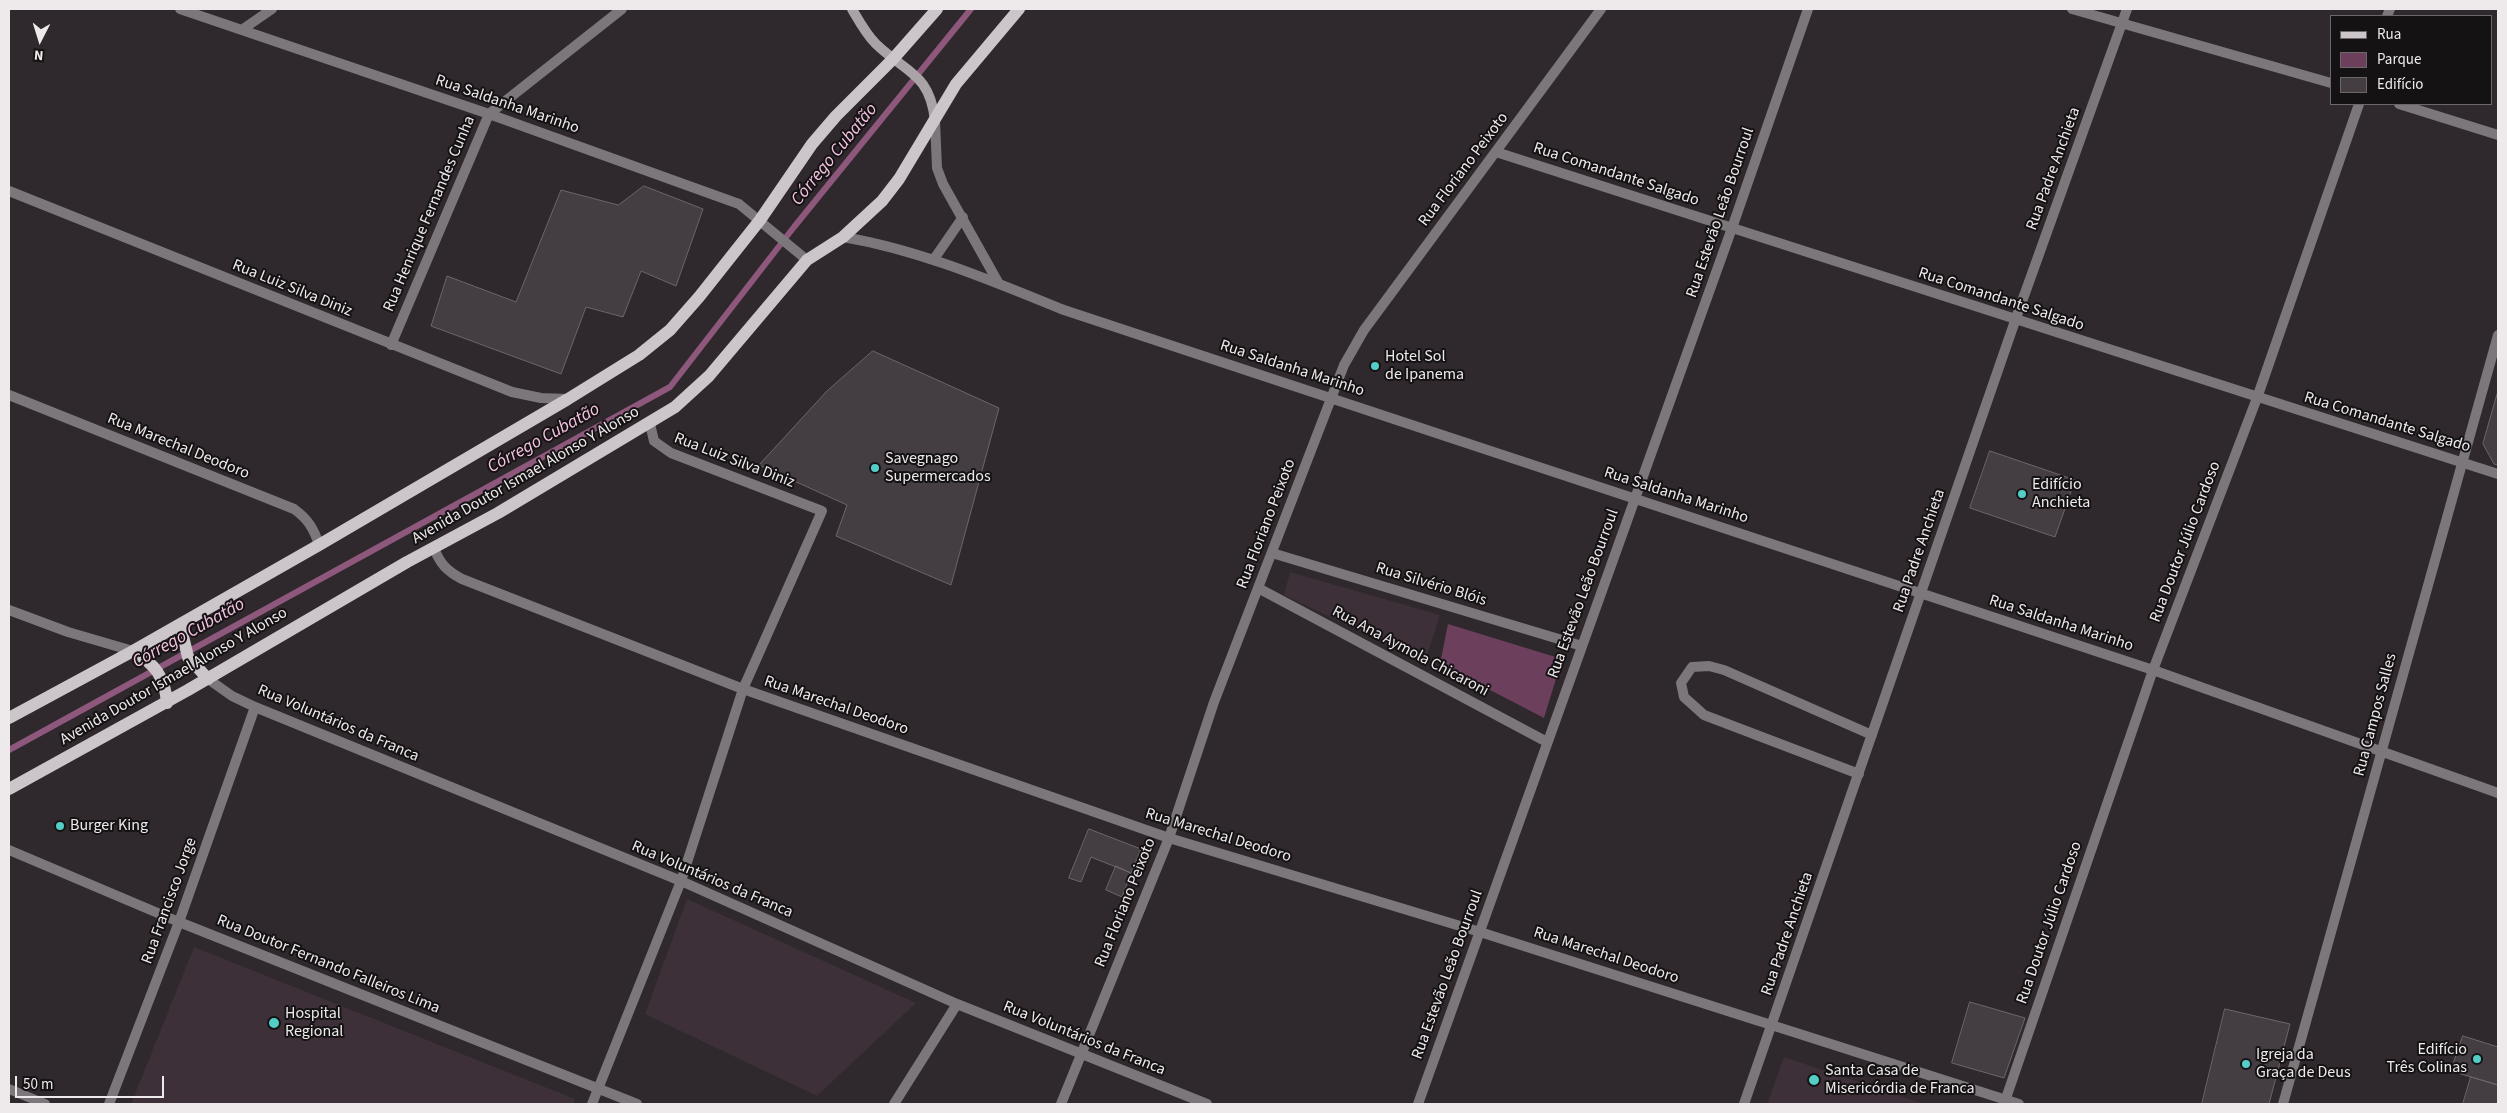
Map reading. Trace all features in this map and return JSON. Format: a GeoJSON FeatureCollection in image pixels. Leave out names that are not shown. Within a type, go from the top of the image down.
{"type":"FeatureCollection","features":[{"type":"Feature","properties":{"kind":"main road"},"geometry":{"type":"LineString","coordinates":[[852,9],[868,36],[924,84],[930,95],[935,121]]}},
{"type":"Feature","properties":{"kind":"main road"},"geometry":{"type":"LineString","coordinates":[[9,718],[133,651],[319,545],[568,400],[639,356],[670,330],[760,220],[812,144],[836,116],[894,59],[937,9]]}},
{"type":"Feature","properties":{"kind":"main road","name":"Avenida Doutor Ismael Alonso Y Alonso"},"geometry":{"type":"LineString","coordinates":[[9,789],[166,696],[498,514],[650,424],[675,407],[710,376],[807,260],[843,237],[882,201],[899,179],[956,84],[1019,9]]}},
{"type":"Feature","properties":{"kind":"main road"},"geometry":{"type":"LineString","coordinates":[[180,624],[188,657],[204,675]]}},
{"type":"Feature","properties":{"kind":"main road"},"geometry":{"type":"LineString","coordinates":[[133,651],[146,659],[160,674],[166,696]]}},
{"type":"Feature","properties":{"kind":"street","name":"Rua Saldanha Marinho"},"geometry":{"type":"LineString","coordinates":[[180,9],[488,114],[739,204],[807,260]]}},
{"type":"Feature","properties":{"kind":"street"},"geometry":{"type":"LineString","coordinates":[[243,30],[272,9]]}},
{"type":"Feature","properties":{"kind":"street","name":"Rua Henrique Fernandes Cunha"},"geometry":{"type":"LineString","coordinates":[[391,345],[488,114],[622,9]]}},
{"type":"Feature","properties":{"kind":"street","name":"Rua Floriano Peixoto"},"geometry":{"type":"LineString","coordinates":[[1061,1104],[1169,838],[1214,702],[1344,365],[1364,330],[1601,9]]}},
{"type":"Feature","properties":{"kind":"street","name":"Rua Estevão Leão Bourroul"},"geometry":{"type":"LineString","coordinates":[[1418,1104],[1732,228],[1808,9]]}},
{"type":"Feature","properties":{"kind":"street"},"geometry":{"type":"LineString","coordinates":[[2072,9],[2330,83]]}},
{"type":"Feature","properties":{"kind":"street","name":"Rua Padre Anchieta"},"geometry":{"type":"LineString","coordinates":[[1744,1104],[1773,1025],[2015,321],[2127,9]]}},
{"type":"Feature","properties":{"kind":"street","name":"Rua Doutor Júlio Cardoso"},"geometry":{"type":"LineString","coordinates":[[2005,1102],[2153,670],[2257,398],[2360,105]]}},
{"type":"Feature","properties":{"kind":"street"},"geometry":{"type":"LineString","coordinates":[[2402,105],[2498,135]]}},
{"type":"Feature","properties":{"kind":"street"},"geometry":{"type":"LineString","coordinates":[[935,121],[937,168],[999,284]]}},
{"type":"Feature","properties":{"kind":"street","name":"Rua Comandante Salgado"},"geometry":{"type":"LineString","coordinates":[[1496,152],[2015,321],[2498,474]]}},
{"type":"Feature","properties":{"kind":"street","name":"Rua Luiz Silva Diniz"},"geometry":{"type":"LineString","coordinates":[[9,191],[512,392],[541,398],[568,400]]}},
{"type":"Feature","properties":{"kind":"street"},"geometry":{"type":"LineString","coordinates":[[934,259],[963,217]]}},
{"type":"Feature","properties":{"kind":"street","name":"Rua Saldanha Marinho"},"geometry":{"type":"LineString","coordinates":[[843,237],[876,242],[934,259],[1064,310],[2153,670],[2382,750],[2498,793]]}},
{"type":"Feature","properties":{"kind":"street","name":"Rua Campos Salles"},"geometry":{"type":"LineString","coordinates":[[2283,1104],[2498,334]]}},
{"type":"Feature","properties":{"kind":"street","name":"Rua Marechal Deodoro"},"geometry":{"type":"LineString","coordinates":[[9,395],[294,509],[306,518],[315,532],[319,545]]}},
{"type":"Feature","properties":{"kind":"street","name":"Rua Luiz Silva Diniz"},"geometry":{"type":"LineString","coordinates":[[650,424],[654,441],[671,453],[822,511],[743,689]]}},
{"type":"Feature","properties":{"kind":"street","name":"Rua Marechal Deodoro"},"geometry":{"type":"LineString","coordinates":[[434,548],[439,561],[448,571],[462,579],[743,689],[1169,838],[1480,932],[1773,1025],[2005,1102],[2019,1104]]}},
{"type":"Feature","properties":{"kind":"street","name":"Rua Silvério Blóis"},"geometry":{"type":"LineString","coordinates":[[1272,554],[1582,646]]}},
{"type":"Feature","properties":{"kind":"street","name":"Rua Ana Aymola Chicaroni"},"geometry":{"type":"LineString","coordinates":[[1258,588],[1547,742]]}},
{"type":"Feature","properties":{"kind":"street"},"geometry":{"type":"LineString","coordinates":[[9,610],[68,632],[133,651]]}},
{"type":"Feature","properties":{"kind":"street"},"geometry":{"type":"LineString","coordinates":[[1859,774],[1704,715],[1684,696],[1681,683],[1692,667],[1717,668],[1872,735]]}},
{"type":"Feature","properties":{"kind":"street","name":"Rua Voluntários da Franca"},"geometry":{"type":"LineString","coordinates":[[204,675],[232,696],[255,707],[681,881],[957,1004],[1207,1104]]}},
{"type":"Feature","properties":{"kind":"street"},"geometry":{"type":"LineString","coordinates":[[592,1104],[681,881],[743,689]]}},
{"type":"Feature","properties":{"kind":"street","name":"Rua Francisco Jorge"},"geometry":{"type":"LineString","coordinates":[[110,1104],[179,922],[255,707]]}},
{"type":"Feature","properties":{"kind":"street","name":"Rua Doutor Fernando Falleiros Lima"},"geometry":{"type":"LineString","coordinates":[[9,850],[179,922],[637,1104]]}},
{"type":"Feature","properties":{"kind":"street"},"geometry":{"type":"LineString","coordinates":[[894,1104],[957,1004]]}},
{"type":"Feature","properties":{"kind":"street"},"geometry":{"type":"LineString","coordinates":[[9,1089],[45,1104]]}},
{"type":"Feature","properties":{"kind":"shaded area"},"geometry":{"type":"Polygon","coordinates":[[[1290,572],[1440,615],[1425,662],[1284,595],[1290,572]]]}},
{"type":"Feature","properties":{"kind":"shaded area"},"geometry":{"type":"Polygon","coordinates":[[[687,899],[916,1003],[817,1096],[645,1014],[687,899]]]}},
{"type":"Feature","properties":{"kind":"shaded area","name":"Hospital Regional"},"geometry":{"type":"Polygon","coordinates":[[[194,947],[575,1099],[573,1104],[131,1104],[194,947]]]}},
{"type":"Feature","properties":{"kind":"shaded area","name":"Santa Casa de Misericórdia de Franca"},"geometry":{"type":"Polygon","coordinates":[[[1784,1057],[1924,1104],[1767,1104],[1784,1057]]]}},
{"type":"Feature","properties":{"kind":"green space"},"geometry":{"type":"Polygon","coordinates":[[[1448,624],[1562,659],[1544,718],[1440,664],[1448,624]]]}},
{"type":"Feature","properties":{"kind":"building"},"geometry":{"type":"Polygon","coordinates":[[[644,186],[703,209],[676,286],[641,271],[623,317],[586,307],[561,374],[431,326],[447,276],[516,302],[561,190],[618,205],[644,186]]]}},
{"type":"Feature","properties":{"kind":"building","name":"Savegnago Supermercados"},"geometry":{"type":"Polygon","coordinates":[[[873,351],[999,408],[951,585],[836,536],[847,505],[759,465],[827,391],[873,351]]]}},
{"type":"Feature","properties":{"kind":"building"},"geometry":{"type":"Polygon","coordinates":[[[2498,391],[2498,465],[2494,464],[2483,444],[2498,391]]]}},
{"type":"Feature","properties":{"kind":"building","name":"Edifício Anchieta"},"geometry":{"type":"Polygon","coordinates":[[[1990,451],[2075,480],[2055,537],[1970,508],[1990,451]]]}},
{"type":"Feature","properties":{"kind":"building"},"geometry":{"type":"Polygon","coordinates":[[[1089,829],[1141,849],[1131,873],[1091,857],[1081,882],[1069,878],[1089,829]]]}},
{"type":"Feature","properties":{"kind":"building"},"geometry":{"type":"Polygon","coordinates":[[[1116,866],[1131,873],[1122,897],[1106,890],[1116,866]]]}},
{"type":"Feature","properties":{"kind":"building"},"geometry":{"type":"Polygon","coordinates":[[[1970,1002],[2025,1018],[2004,1078],[1952,1063],[1970,1002]]]}},
{"type":"Feature","properties":{"kind":"building","name":"Igreja da Graça de Deus"},"geometry":{"type":"Polygon","coordinates":[[[2225,1009],[2290,1024],[2269,1104],[2202,1104],[2225,1009]]]}},
{"type":"Feature","properties":{"kind":"building","name":"Edifício Três Colinas"},"geometry":{"type":"Polygon","coordinates":[[[2463,1036],[2498,1047],[2498,1085],[2451,1071],[2463,1036]]]}},
{"type":"Feature","properties":{"kind":"building"},"geometry":{"type":"Polygon","coordinates":[[[2471,1077],[2498,1085],[2498,1104],[2463,1104],[2471,1077]]]}},
{"type":"Feature","properties":{"kind":"waterway","name":"Córrego Cubatão"},"geometry":{"type":"LineString","coordinates":[[9,750],[670,387],[794,227],[971,9]]}},
{"type":"Feature","properties":{"kind":"place","name":"Hotel Sol de Ipanema"},"geometry":{"type":"Point","coordinates":[1375,366]}},
{"type":"Feature","properties":{"kind":"place","name":"Savegnago Supermercados"},"geometry":{"type":"Point","coordinates":[875,468]}},
{"type":"Feature","properties":{"kind":"place","name":"Edifício Anchieta"},"geometry":{"type":"Point","coordinates":[2022,494]}},
{"type":"Feature","properties":{"kind":"place","name":"Burger King"},"geometry":{"type":"Point","coordinates":[60,826]}},
{"type":"Feature","properties":{"kind":"place","name":"Hospital Regional"},"geometry":{"type":"Point","coordinates":[274,1023]}},
{"type":"Feature","properties":{"kind":"place","name":"Edifício Três Colinas"},"geometry":{"type":"Point","coordinates":[2477,1059]}},
{"type":"Feature","properties":{"kind":"place","name":"Igreja da Graça de Deus"},"geometry":{"type":"Point","coordinates":[2246,1064]}},
{"type":"Feature","properties":{"kind":"place","name":"Santa Casa de Misericórdia de Franca"},"geometry":{"type":"Point","coordinates":[1814,1080]}}]}
